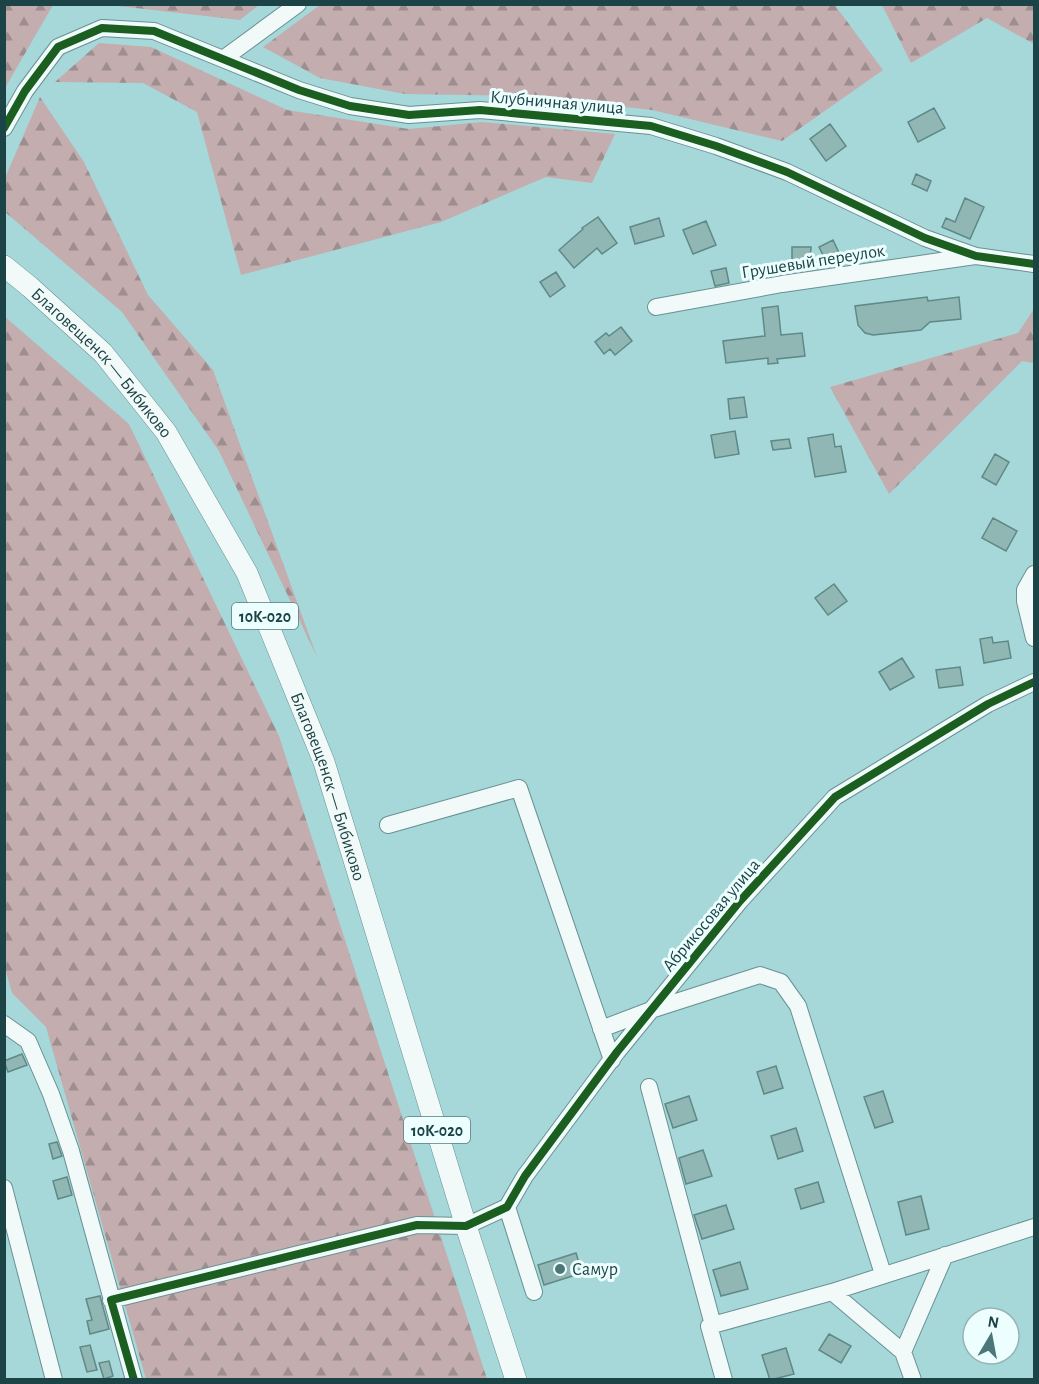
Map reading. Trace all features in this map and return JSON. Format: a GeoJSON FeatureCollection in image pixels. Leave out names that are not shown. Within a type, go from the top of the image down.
{"type":"FeatureCollection","features":[{"type":"Feature","properties":{"kind":"main road","name":"Благовещенск — Бибиково"},"geometry":{"type":"LineString","coordinates":[[4,266],[103,353],[166,432],[247,573],[324,762],[466,1226],[516,1380]]}},
{"type":"Feature","properties":{"kind":"street"},"geometry":{"type":"LineString","coordinates":[[224,59],[298,4]]}},
{"type":"Feature","properties":{"kind":"street","name":"Клубничная улица"},"geometry":{"type":"LineString","coordinates":[[4,128],[25,91],[58,47],[102,28],[154,31],[299,90],[350,106],[409,115],[480,110],[651,126],[716,146],[787,172],[925,238],[976,256],[1035,264]]}},
{"type":"Feature","properties":{"kind":"street","name":"Грушевый переулок"},"geometry":{"type":"LineString","coordinates":[[656,307],[782,284],[976,256]]}},
{"type":"Feature","properties":{"kind":"street"},"geometry":{"type":"LineString","coordinates":[[1035,574],[1025,590],[1025,601],[1035,638]]}},
{"type":"Feature","properties":{"kind":"street","name":"Абрикосовая улица"},"geometry":{"type":"LineString","coordinates":[[507,1207],[525,1176],[651,1010],[740,901],[835,797],[988,704],[1035,682]]}},
{"type":"Feature","properties":{"kind":"street"},"geometry":{"type":"LineString","coordinates":[[388,825],[519,788],[612,1060]]}},
{"type":"Feature","properties":{"kind":"street"},"geometry":{"type":"LineString","coordinates":[[601,1029],[651,1010],[760,975],[781,981],[798,1006],[882,1274]]}},
{"type":"Feature","properties":{"kind":"street"},"geometry":{"type":"LineString","coordinates":[[4,1024],[28,1041],[51,1094],[71,1151],[134,1380]]}},
{"type":"Feature","properties":{"kind":"street"},"geometry":{"type":"LineString","coordinates":[[649,1087],[713,1324]]}},
{"type":"Feature","properties":{"kind":"street"},"geometry":{"type":"LineString","coordinates":[[4,1188],[54,1380]]}},
{"type":"Feature","properties":{"kind":"street"},"geometry":{"type":"LineString","coordinates":[[111,1300],[417,1225],[466,1226],[507,1207],[534,1293]]}},
{"type":"Feature","properties":{"kind":"street"},"geometry":{"type":"LineString","coordinates":[[724,1380],[709,1326],[713,1324],[832,1292],[882,1274],[1035,1227]]}},
{"type":"Feature","properties":{"kind":"street"},"geometry":{"type":"LineString","coordinates":[[903,1352],[945,1255]]}},
{"type":"Feature","properties":{"kind":"street"},"geometry":{"type":"LineString","coordinates":[[832,1292],[903,1352],[913,1380]]}},
{"type":"Feature","properties":{"kind":"green space"},"geometry":{"type":"Polygon","coordinates":[[[834,4],[883,70],[782,141],[652,110],[527,96],[405,94],[320,78],[263,47],[320,5],[834,4]]]}},
{"type":"Feature","properties":{"kind":"green space"},"geometry":{"type":"Polygon","coordinates":[[[4,5],[53,5],[5,88],[4,5]]]}},
{"type":"Feature","properties":{"kind":"green space"},"geometry":{"type":"Polygon","coordinates":[[[110,5],[259,5],[240,20],[110,5]]]}},
{"type":"Feature","properties":{"kind":"green space"},"geometry":{"type":"Polygon","coordinates":[[[882,5],[1034,5],[1034,44],[987,18],[911,63],[882,5]]]}},
{"type":"Feature","properties":{"kind":"green space"},"geometry":{"type":"Polygon","coordinates":[[[99,43],[151,47],[287,110],[409,129],[482,122],[615,134],[592,183],[546,177],[441,222],[241,275],[197,112],[143,83],[55,82],[99,43]]]}},
{"type":"Feature","properties":{"kind":"green space"},"geometry":{"type":"Polygon","coordinates":[[[40,97],[84,162],[148,295],[213,370],[317,657],[219,451],[122,312],[5,212],[5,178],[40,97]]]}},
{"type":"Feature","properties":{"kind":"green space"},"geometry":{"type":"Polygon","coordinates":[[[1034,309],[1034,363],[1022,361],[889,494],[830,387],[1018,333],[1034,309]]]}},
{"type":"Feature","properties":{"kind":"green space"},"geometry":{"type":"Polygon","coordinates":[[[4,316],[129,424],[279,736],[487,1379],[146,1379],[46,1027],[12,993],[5,968],[4,316]]]}},
{"type":"Feature","properties":{"kind":"building"},"geometry":{"type":"Polygon","coordinates":[[[934,108],[945,128],[918,142],[908,122],[934,108]]]}},
{"type":"Feature","properties":{"kind":"building"},"geometry":{"type":"Polygon","coordinates":[[[830,124],[846,146],[826,161],[810,139],[830,124]]]}},
{"type":"Feature","properties":{"kind":"building"},"geometry":{"type":"Polygon","coordinates":[[[916,174],[931,181],[927,191],[912,184],[916,174]]]}},
{"type":"Feature","properties":{"kind":"building"},"geometry":{"type":"Polygon","coordinates":[[[965,198],[984,207],[970,239],[942,227],[946,218],[955,222],[965,198]]]}},
{"type":"Feature","properties":{"kind":"building"},"geometry":{"type":"Polygon","coordinates":[[[598,217],[617,243],[602,254],[597,248],[574,268],[559,250],[582,228],[598,217]]]}},
{"type":"Feature","properties":{"kind":"building"},"geometry":{"type":"Polygon","coordinates":[[[659,218],[664,236],[635,244],[630,227],[659,218]]]}},
{"type":"Feature","properties":{"kind":"building"},"geometry":{"type":"Polygon","coordinates":[[[706,221],[716,245],[693,254],[683,230],[706,221]]]}},
{"type":"Feature","properties":{"kind":"building"},"geometry":{"type":"Polygon","coordinates":[[[833,240],[842,259],[828,265],[819,247],[833,240]]]}},
{"type":"Feature","properties":{"kind":"building"},"geometry":{"type":"Polygon","coordinates":[[[792,247],[811,247],[810,263],[792,262],[792,247]]]}},
{"type":"Feature","properties":{"kind":"building"},"geometry":{"type":"Polygon","coordinates":[[[726,268],[729,283],[715,286],[711,271],[726,268]]]}},
{"type":"Feature","properties":{"kind":"building"},"geometry":{"type":"Polygon","coordinates":[[[556,272],[565,286],[550,297],[540,282],[556,272]]]}},
{"type":"Feature","properties":{"kind":"building"},"geometry":{"type":"Polygon","coordinates":[[[927,297],[928,301],[959,297],[961,319],[930,322],[921,330],[873,335],[865,333],[858,325],[855,306],[927,297]]]}},
{"type":"Feature","properties":{"kind":"building"},"geometry":{"type":"Polygon","coordinates":[[[778,306],[781,335],[802,333],[805,356],[777,359],[778,363],[768,364],[768,358],[726,363],[723,341],[765,336],[762,308],[778,306]]]}},
{"type":"Feature","properties":{"kind":"building"},"geometry":{"type":"Polygon","coordinates":[[[621,327],[632,341],[615,355],[610,349],[604,354],[595,342],[606,333],[609,336],[621,327]]]}},
{"type":"Feature","properties":{"kind":"building"},"geometry":{"type":"Polygon","coordinates":[[[744,397],[747,417],[730,419],[728,399],[744,397]]]}},
{"type":"Feature","properties":{"kind":"building"},"geometry":{"type":"Polygon","coordinates":[[[735,431],[739,454],[715,458],[711,435],[735,431]]]}},
{"type":"Feature","properties":{"kind":"building"},"geometry":{"type":"Polygon","coordinates":[[[833,434],[835,447],[841,446],[846,472],[815,477],[808,438],[833,434]]]}},
{"type":"Feature","properties":{"kind":"building"},"geometry":{"type":"Polygon","coordinates":[[[789,439],[791,448],[773,450],[771,441],[789,439]]]}},
{"type":"Feature","properties":{"kind":"building"},"geometry":{"type":"Polygon","coordinates":[[[995,454],[1009,462],[996,485],[982,477],[995,454]]]}},
{"type":"Feature","properties":{"kind":"building"},"geometry":{"type":"Polygon","coordinates":[[[993,518],[1017,531],[1006,551],[982,538],[993,518]]]}},
{"type":"Feature","properties":{"kind":"building"},"geometry":{"type":"Polygon","coordinates":[[[834,584],[847,601],[828,615],[815,598],[834,584]]]}},
{"type":"Feature","properties":{"kind":"building"},"geometry":{"type":"Polygon","coordinates":[[[992,637],[993,643],[1008,641],[1011,658],[984,663],[980,639],[992,637]]]}},
{"type":"Feature","properties":{"kind":"building"},"geometry":{"type":"Polygon","coordinates":[[[902,658],[914,677],[890,690],[879,672],[902,658]]]}},
{"type":"Feature","properties":{"kind":"building"},"geometry":{"type":"Polygon","coordinates":[[[960,667],[963,685],[939,688],[936,670],[960,667]]]}},
{"type":"Feature","properties":{"kind":"building"},"geometry":{"type":"Polygon","coordinates":[[[22,1054],[27,1065],[8,1072],[4,1061],[22,1054]]]}},
{"type":"Feature","properties":{"kind":"building"},"geometry":{"type":"Polygon","coordinates":[[[776,1066],[783,1088],[764,1094],[757,1072],[776,1066]]]}},
{"type":"Feature","properties":{"kind":"building"},"geometry":{"type":"Polygon","coordinates":[[[883,1091],[893,1122],[875,1128],[864,1097],[883,1091]]]}},
{"type":"Feature","properties":{"kind":"building"},"geometry":{"type":"Polygon","coordinates":[[[689,1096],[697,1120],[673,1128],[665,1104],[689,1096]]]}},
{"type":"Feature","properties":{"kind":"building"},"geometry":{"type":"Polygon","coordinates":[[[796,1128],[803,1151],[778,1159],[771,1136],[796,1128]]]}},
{"type":"Feature","properties":{"kind":"building"},"geometry":{"type":"Polygon","coordinates":[[[57,1142],[62,1156],[53,1159],[49,1144],[57,1142]]]}},
{"type":"Feature","properties":{"kind":"building"},"geometry":{"type":"Polygon","coordinates":[[[703,1150],[712,1176],[686,1184],[679,1158],[703,1150]]]}},
{"type":"Feature","properties":{"kind":"building"},"geometry":{"type":"Polygon","coordinates":[[[67,1177],[72,1195],[58,1199],[53,1181],[67,1177]]]}},
{"type":"Feature","properties":{"kind":"building"},"geometry":{"type":"Polygon","coordinates":[[[818,1182],[824,1202],[801,1209],[795,1189],[818,1182]]]}},
{"type":"Feature","properties":{"kind":"building"},"geometry":{"type":"Polygon","coordinates":[[[921,1196],[929,1229],[906,1235],[898,1202],[921,1196]]]}},
{"type":"Feature","properties":{"kind":"building"},"geometry":{"type":"Polygon","coordinates":[[[726,1205],[734,1229],[702,1239],[694,1215],[726,1205]]]}},
{"type":"Feature","properties":{"kind":"building","name":"Самур"},"geometry":{"type":"Polygon","coordinates":[[[576,1253],[582,1273],[544,1285],[538,1265],[576,1253]]]}},
{"type":"Feature","properties":{"kind":"building"},"geometry":{"type":"Polygon","coordinates":[[[740,1262],[748,1289],[721,1296],[713,1270],[740,1262]]]}},
{"type":"Feature","properties":{"kind":"building"},"geometry":{"type":"Polygon","coordinates":[[[100,1296],[109,1329],[90,1334],[87,1321],[92,1320],[86,1299],[100,1296]]]}},
{"type":"Feature","properties":{"kind":"building"},"geometry":{"type":"Polygon","coordinates":[[[829,1334],[851,1346],[841,1363],[819,1350],[829,1334]]]}},
{"type":"Feature","properties":{"kind":"building"},"geometry":{"type":"Polygon","coordinates":[[[90,1345],[97,1370],[87,1372],[80,1347],[90,1345]]]}},
{"type":"Feature","properties":{"kind":"building"},"geometry":{"type":"Polygon","coordinates":[[[786,1348],[794,1374],[770,1380],[762,1355],[786,1348]]]}},
{"type":"Feature","properties":{"kind":"building"},"geometry":{"type":"Polygon","coordinates":[[[109,1361],[113,1376],[104,1379],[99,1363],[109,1361]]]}},
{"type":"Feature","properties":{"kind":"cycle path"},"geometry":{"type":"LineString","coordinates":[[4,128],[25,91],[58,47],[102,28],[154,31],[299,90],[350,106],[409,115],[480,110],[651,126],[716,146],[787,172],[925,238],[976,256],[1034,264]]}},
{"type":"Feature","properties":{"kind":"cycle path"},"geometry":{"type":"LineString","coordinates":[[134,1380],[111,1300],[417,1225],[466,1226],[507,1207],[525,1176],[617,1052],[740,901],[835,797],[988,704],[1034,682]]}},
{"type":"Feature","properties":{"kind":"place","name":"Самур"},"geometry":{"type":"Point","coordinates":[560,1269]}}]}
